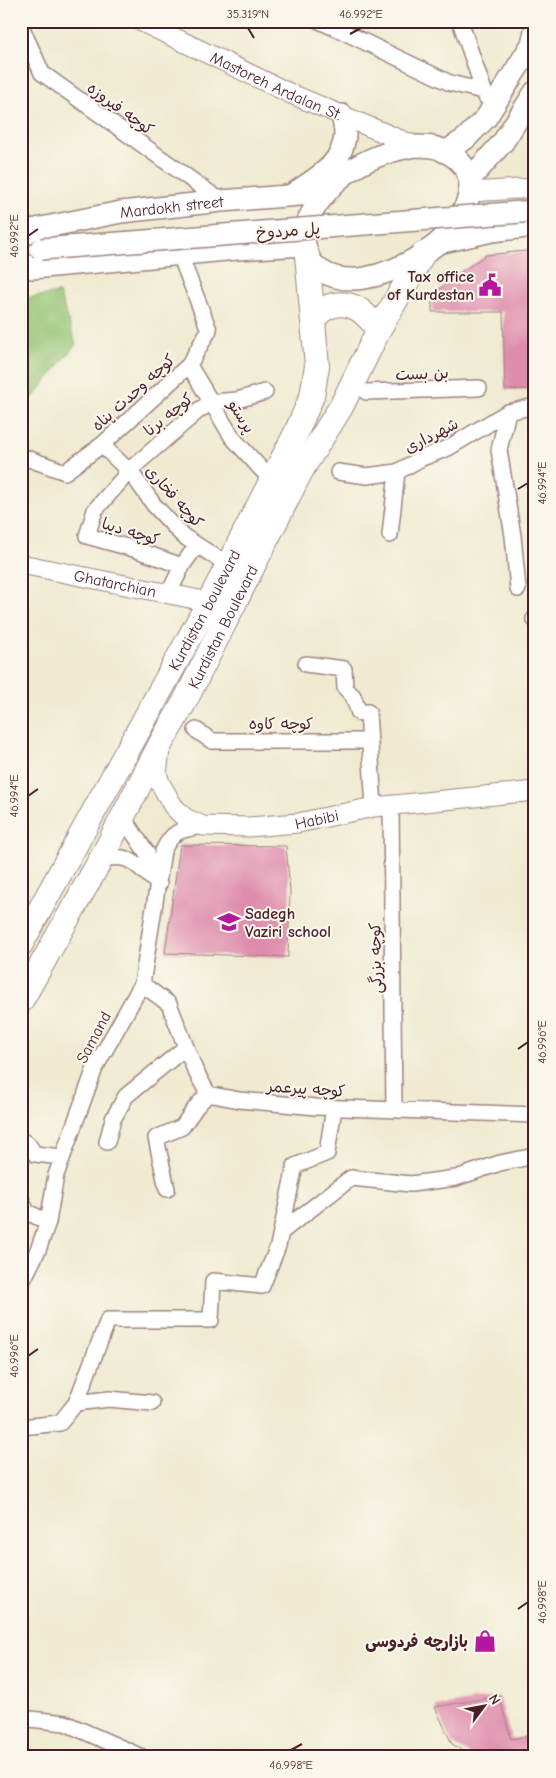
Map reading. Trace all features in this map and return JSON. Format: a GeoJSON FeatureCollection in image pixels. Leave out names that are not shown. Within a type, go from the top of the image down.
{"type":"FeatureCollection","features":[{"type":"Feature","properties":{"kind":"main road"},"geometry":{"type":"LineString","coordinates":[[445,152],[465,139],[486,118],[532,44],[535,32]]}},
{"type":"Feature","properties":{"kind":"main road"},"geometry":{"type":"LineString","coordinates":[[431,248],[459,218],[467,205],[470,186],[504,142],[535,92]]}},
{"type":"Feature","properties":{"kind":"main road"},"geometry":{"type":"LineString","coordinates":[[291,196],[333,165],[341,152],[345,134],[342,114]]}},
{"type":"Feature","properties":{"kind":"main road"},"geometry":{"type":"LineString","coordinates":[[470,186],[460,162],[445,152],[429,147],[415,146],[387,152],[367,161],[337,181],[326,193],[308,220],[304,232],[306,250],[312,264],[320,271],[332,276],[345,279],[360,279],[393,271],[431,248],[492,230],[535,226]]}},
{"type":"Feature","properties":{"kind":"main road","name":"Mardokh street"},"geometry":{"type":"LineString","coordinates":[[21,237],[31,230],[121,212],[221,201],[326,193]]}},
{"type":"Feature","properties":{"kind":"main road","name":"پل مردوخ"},"geometry":{"type":"LineString","coordinates":[[31,250],[535,212]]}},
{"type":"Feature","properties":{"kind":"main road","name":"Kurdistan Boulevard"},"geometry":{"type":"LineString","coordinates":[[21,1000],[101,859],[122,816],[184,703],[302,470],[341,407],[379,329],[431,248]]}},
{"type":"Feature","properties":{"kind":"main road"},"geometry":{"type":"LineString","coordinates":[[21,263],[32,268],[237,249],[306,250]]}},
{"type":"Feature","properties":{"kind":"main road","name":"Kurdistan boulevard"},"geometry":{"type":"LineString","coordinates":[[21,944],[209,602],[296,433],[312,396],[317,366],[306,250]]}},
{"type":"Feature","properties":{"kind":"main road"},"geometry":{"type":"LineString","coordinates":[[314,321],[317,313],[326,307],[348,305],[358,309],[379,329]]}},
{"type":"Feature","properties":{"kind":"street","name":"Mastoreh Ardalan St."},"geometry":{"type":"LineString","coordinates":[[140,21],[289,93],[415,146]]}},
{"type":"Feature","properties":{"kind":"street"},"geometry":{"type":"LineString","coordinates":[[319,21],[340,26],[450,83],[483,91]]}},
{"type":"Feature","properties":{"kind":"street"},"geometry":{"type":"LineString","coordinates":[[460,21],[491,110]]}},
{"type":"Feature","properties":{"kind":"street","name":"کوچه فیروزه"},"geometry":{"type":"LineString","coordinates":[[21,26],[42,73],[221,201]]}},
{"type":"Feature","properties":{"kind":"street"},"geometry":{"type":"LineString","coordinates":[[470,186],[535,188]]}},
{"type":"Feature","properties":{"kind":"street","name":"کوچه وحدت پناه"},"geometry":{"type":"LineString","coordinates":[[21,456],[65,472],[103,444],[189,365],[209,330],[180,255]]}},
{"type":"Feature","properties":{"kind":"street","name":"پرستو"},"geometry":{"type":"LineString","coordinates":[[189,365],[232,437],[272,480]]}},
{"type":"Feature","properties":{"kind":"street","name":"بن بست"},"geometry":{"type":"LineString","coordinates":[[366,392],[479,388]]}},
{"type":"Feature","properties":{"kind":"street","name":"کوچه برنا"},"geometry":{"type":"LineString","coordinates":[[129,471],[199,410],[212,402],[237,400],[265,392]]}},
{"type":"Feature","properties":{"kind":"street","name":"شهرداری"},"geometry":{"type":"LineString","coordinates":[[338,472],[367,476],[397,472],[422,458],[448,448],[508,412],[535,406]]}},
{"type":"Feature","properties":{"kind":"street"},"geometry":{"type":"LineString","coordinates":[[508,412],[499,450],[513,536],[518,588]]}},
{"type":"Feature","properties":{"kind":"street","name":"کوچه فخاری"},"geometry":{"type":"LineString","coordinates":[[103,444],[129,471],[154,504],[183,536],[228,565]]}},
{"type":"Feature","properties":{"kind":"street","name":"کوچه دیبا"},"geometry":{"type":"LineString","coordinates":[[129,471],[95,510],[87,536],[134,549],[182,566]]}},
{"type":"Feature","properties":{"kind":"street"},"geometry":{"type":"LineString","coordinates":[[390,536],[397,472]]}},
{"type":"Feature","properties":{"kind":"street"},"geometry":{"type":"LineString","coordinates":[[170,593],[182,566],[197,545]]}},
{"type":"Feature","properties":{"kind":"street","name":"Ghatarchian"},"geometry":{"type":"LineString","coordinates":[[21,564],[209,602]]}},
{"type":"Feature","properties":{"kind":"street","name":"کوچه بزرگی"},"geometry":{"type":"LineString","coordinates":[[306,664],[344,669],[345,688],[353,696],[359,713],[368,712],[370,740],[382,806],[394,1110]]}},
{"type":"Feature","properties":{"kind":"street","name":"کوچه کاوه"},"geometry":{"type":"LineString","coordinates":[[196,730],[212,740],[370,740]]}},
{"type":"Feature","properties":{"kind":"street","name":"Habibi"},"geometry":{"type":"LineString","coordinates":[[161,743],[157,774],[160,783],[172,806],[185,818],[203,826],[249,827],[298,823],[382,806],[535,791]]}},
{"type":"Feature","properties":{"kind":"street"},"geometry":{"type":"LineString","coordinates":[[122,816],[147,853],[150,867],[159,884]]}},
{"type":"Feature","properties":{"kind":"street","name":"Samand"},"geometry":{"type":"LineString","coordinates":[[21,1284],[38,1250],[48,1222],[56,1175],[95,1068],[142,984],[163,850],[169,837],[182,830],[203,826]]}},
{"type":"Feature","properties":{"kind":"street"},"geometry":{"type":"LineString","coordinates":[[101,859],[117,856],[131,860],[159,884]]}},
{"type":"Feature","properties":{"kind":"street"},"geometry":{"type":"LineString","coordinates":[[142,984],[169,1004],[195,1070],[208,1094],[182,1127],[156,1138],[167,1189]]}},
{"type":"Feature","properties":{"kind":"street"},"geometry":{"type":"LineString","coordinates":[[108,1142],[113,1119],[126,1096],[186,1047]]}},
{"type":"Feature","properties":{"kind":"street","name":"کوچه پیرعمر"},"geometry":{"type":"LineString","coordinates":[[208,1094],[239,1100],[334,1108],[535,1115]]}},
{"type":"Feature","properties":{"kind":"street"},"geometry":{"type":"LineString","coordinates":[[21,1427],[60,1422],[76,1403],[108,1320],[211,1320],[213,1281],[262,1286],[278,1246],[295,1166],[327,1153],[334,1108]]}},
{"type":"Feature","properties":{"kind":"street"},"geometry":{"type":"LineString","coordinates":[[21,1142],[27,1143],[35,1154],[62,1157]]}},
{"type":"Feature","properties":{"kind":"street"},"geometry":{"type":"LineString","coordinates":[[281,1232],[351,1178],[411,1184],[456,1178],[500,1163],[535,1156]]}},
{"type":"Feature","properties":{"kind":"street"},"geometry":{"type":"LineString","coordinates":[[21,1199],[27,1212],[48,1222]]}},
{"type":"Feature","properties":{"kind":"street"},"geometry":{"type":"LineString","coordinates":[[76,1403],[109,1399],[152,1403]]}},
{"type":"Feature","properties":{"kind":"street"},"geometry":{"type":"LineString","coordinates":[[21,1718],[65,1723],[142,1757]]}},
{"type":"Feature","properties":{"kind":"green space"},"geometry":{"type":"Polygon","coordinates":[[[59,293],[76,344],[32,399],[21,382],[21,299],[59,293]]]}},
{"type":"Feature","properties":{"kind":"building","name":"Tax office of Kurdestan"},"geometry":{"type":"Polygon","coordinates":[[[535,250],[535,389],[505,390],[503,312],[432,312],[432,296],[456,275],[486,255],[535,250]]]}},
{"type":"Feature","properties":{"kind":"building","name":"Sadegh Vaziri school"},"geometry":{"type":"Polygon","coordinates":[[[180,845],[286,846],[290,891],[288,957],[165,953],[180,845]]]}},
{"type":"Feature","properties":{"kind":"building"},"geometry":{"type":"Polygon","coordinates":[[[499,1696],[511,1739],[534,1735],[535,1757],[474,1757],[452,1744],[435,1707],[499,1696]]]}},
{"type":"Feature","properties":{"kind":"place","name":"Tax office of Kurdestan"},"geometry":{"type":"Point","coordinates":[490,285]}},
{"type":"Feature","properties":{"kind":"place","name":"Sadegh Vaziri school"},"geometry":{"type":"Point","coordinates":[229,922]}},
{"type":"Feature","properties":{"kind":"place","name":"بازارچه فردوسی"},"geometry":{"type":"Point","coordinates":[485,1641]}}]}
